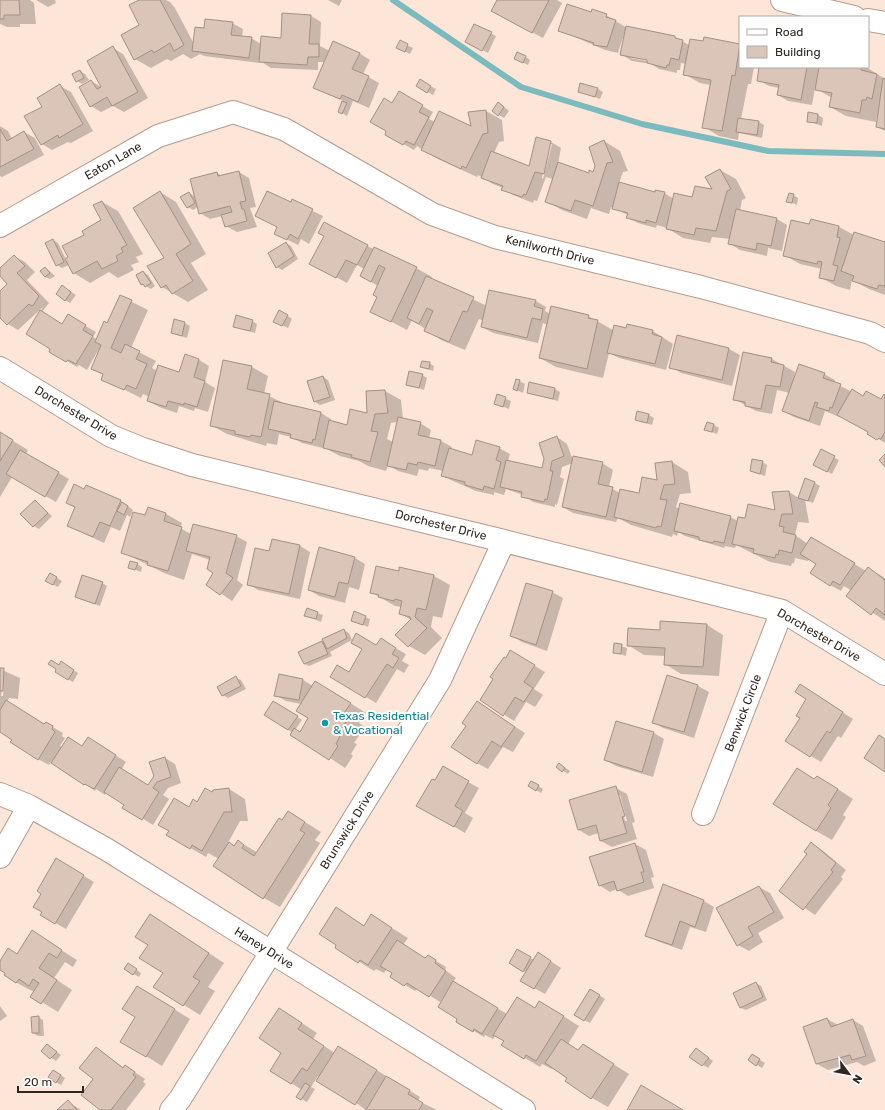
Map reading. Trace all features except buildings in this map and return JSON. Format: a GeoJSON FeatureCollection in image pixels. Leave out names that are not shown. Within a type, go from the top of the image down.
{"type":"FeatureCollection","features":[{"type":"Feature","properties":{"kind":"street"},"geometry":{"type":"LineString","coordinates":[[782,0],[850,16]]}},
{"type":"Feature","properties":{"kind":"street"},"geometry":{"type":"LineString","coordinates":[[869,20],[885,23]]}},
{"type":"Feature","properties":{"kind":"street","name":"Eaton Lane"},"geometry":{"type":"LineString","coordinates":[[0,226],[158,136],[234,112]]}},
{"type":"Feature","properties":{"kind":"street","name":"Kenilworth Drive"},"geometry":{"type":"LineString","coordinates":[[234,112],[284,129],[432,214],[495,237],[701,287],[870,333],[885,341]]}},
{"type":"Feature","properties":{"kind":"street","name":"Dorchester Drive"},"geometry":{"type":"LineString","coordinates":[[0,368],[111,436],[143,449],[192,465],[504,540],[782,611],[885,674]]}},
{"type":"Feature","properties":{"kind":"street","name":"Brunswick Drive"},"geometry":{"type":"LineString","coordinates":[[171,1110],[180,1099],[272,952],[440,680],[504,540]]}},
{"type":"Feature","properties":{"kind":"street","name":"Benwick Circle"},"geometry":{"type":"LineString","coordinates":[[703,814],[782,611]]}},
{"type":"Feature","properties":{"kind":"street","name":"Haney Drive"},"geometry":{"type":"LineString","coordinates":[[0,794],[29,806],[106,849],[524,1110]]}},
{"type":"Feature","properties":{"kind":"street"},"geometry":{"type":"LineString","coordinates":[[0,857],[29,806]]}},
{"type":"Feature","properties":{"kind":"waterway"},"geometry":{"type":"LineString","coordinates":[[393,0],[521,87],[642,124],[768,151],[885,154]]}},
{"type":"Feature","properties":{"kind":"place","name":"Texas Residential & Vocational"},"geometry":{"type":"Point","coordinates":[325,723]}}]}
